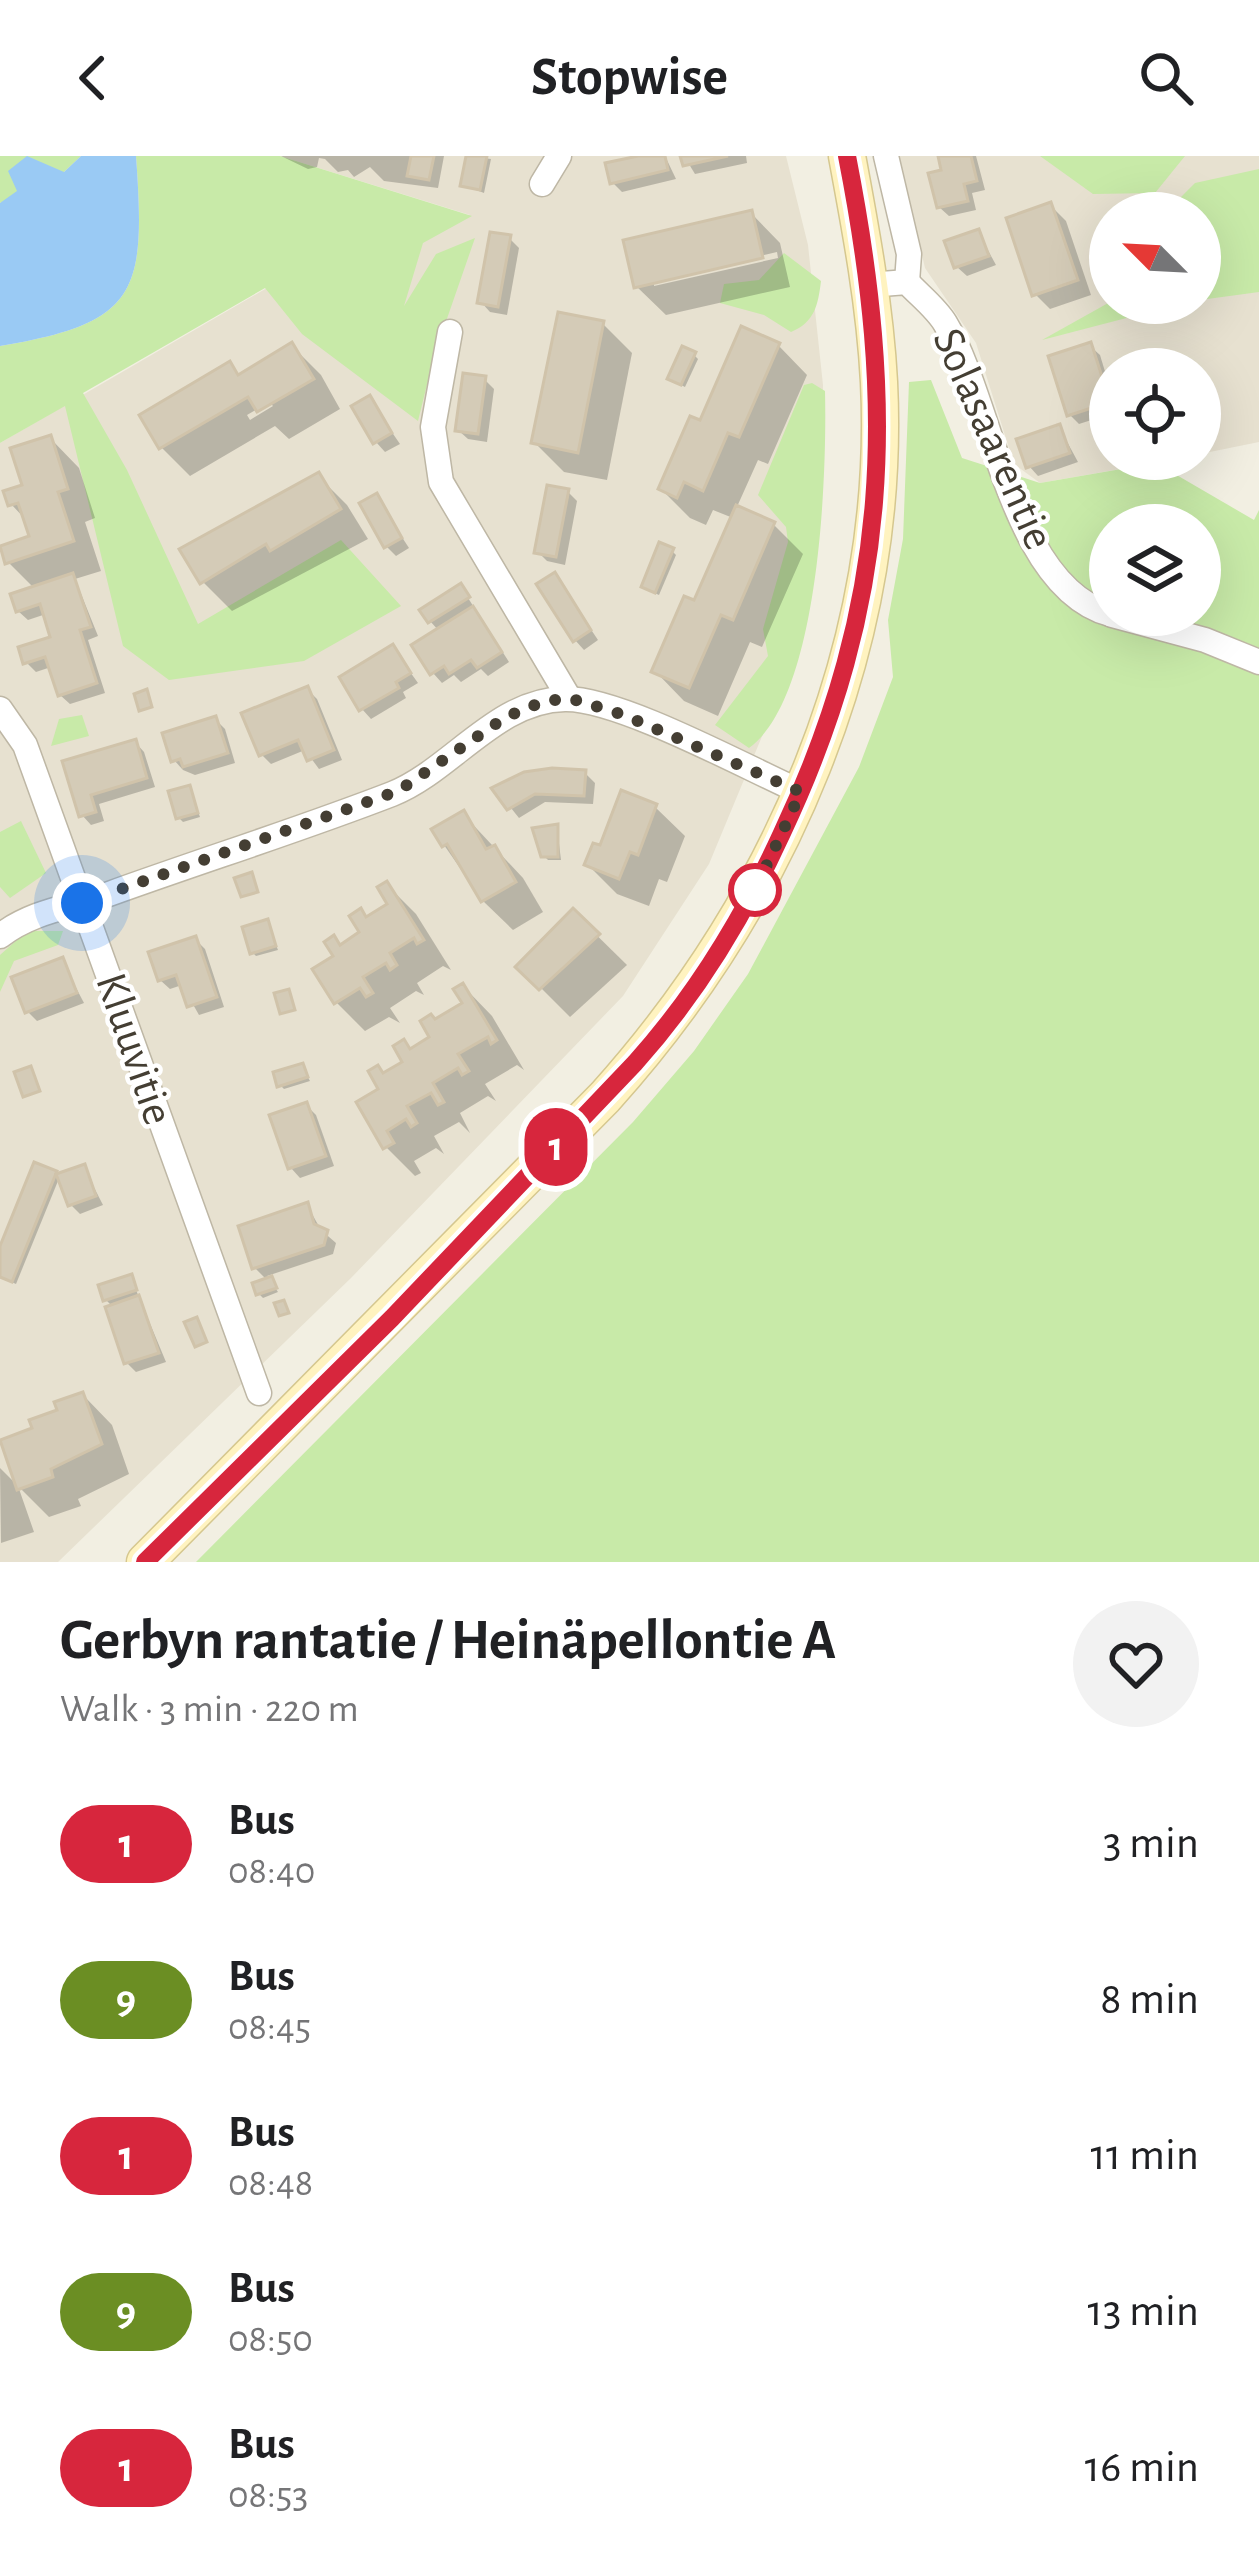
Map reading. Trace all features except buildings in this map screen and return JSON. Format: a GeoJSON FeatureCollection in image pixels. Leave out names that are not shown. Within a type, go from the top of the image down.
{"type":"FeatureCollection","features":[{"type":"Feature","properties":{"kind":"main road"},"geometry":{"type":"LineString","coordinates":[[145,1562],[392,1318],[666,1029],[757,886],[838,699],[861,614],[873,536],[879,383],[847,156]]}},
{"type":"Feature","properties":{"kind":"street"},"geometry":{"type":"LineString","coordinates":[[542,184],[559,156]]}},
{"type":"Feature","properties":{"kind":"street"},"geometry":{"type":"LineString","coordinates":[[886,156],[909,254],[907,282]]}},
{"type":"Feature","properties":{"kind":"street","name":"Solasaarentie"},"geometry":{"type":"LineString","coordinates":[[868,285],[907,282],[943,319],[1031,548],[1089,606]]}},
{"type":"Feature","properties":{"kind":"street"},"geometry":{"type":"LineString","coordinates":[[450,332],[433,428],[441,482],[569,698]]}},
{"type":"Feature","properties":{"kind":"street","name":"Solasaarentie"},"geometry":{"type":"LineString","coordinates":[[1177,636],[1259,662]]}},
{"type":"Feature","properties":{"kind":"street"},"geometry":{"type":"LineString","coordinates":[[0,936],[22,918],[82,903],[398,791],[506,717],[542,702],[569,698],[624,715],[801,792]]}},
{"type":"Feature","properties":{"kind":"street","name":"Kluuvitie"},"geometry":{"type":"LineString","coordinates":[[0,709],[25,745],[259,1393]]}},
{"type":"Feature","properties":{"kind":"shaded area"},"geometry":{"type":"Polygon","coordinates":[[[280,156],[786,156],[808,245],[823,385],[822,447],[785,681],[709,864],[623,996],[351,1278],[58,1562],[0,1562],[0,443],[291,274],[470,215],[280,156]]]}},
{"type":"Feature","properties":{"kind":"shaded area"},"geometry":{"type":"Polygon","coordinates":[[[899,156],[1259,156],[1259,442],[1221,450],[1221,348],[1089,348],[1089,474],[1040,483],[1014,464],[976,343],[925,268],[899,156]]]}},
{"type":"Feature","properties":{"kind":"green space"},"geometry":{"type":"Polygon","coordinates":[[[0,156],[81,156],[64,172],[0,203],[0,156]]]}},
{"type":"Feature","properties":{"kind":"green space"},"geometry":{"type":"Polygon","coordinates":[[[136,156],[280,156],[472,216],[423,243],[404,306],[436,254],[475,238],[434,356],[418,421],[302,334],[265,288],[83,393],[127,470],[198,624],[341,540],[401,606],[304,661],[169,680],[123,646],[65,406],[0,443],[0,346],[81,326],[106,312],[124,294],[134,270],[138,240],[136,156]]]}},
{"type":"Feature","properties":{"kind":"green space"},"geometry":{"type":"Polygon","coordinates":[[[1040,156],[1185,156],[1156,192],[1090,192],[1040,156]]]}},
{"type":"Feature","properties":{"kind":"green space"},"geometry":{"type":"Polygon","coordinates":[[[1259,169],[1259,292],[1221,297],[1221,192],[1186,192],[1195,183],[1259,169]]]}},
{"type":"Feature","properties":{"kind":"green space"},"geometry":{"type":"Polygon","coordinates":[[[784,253],[821,281],[817,305],[805,323],[791,332],[764,315],[720,303],[724,284],[759,280],[784,253]]]}},
{"type":"Feature","properties":{"kind":"green space"},"geometry":{"type":"Polygon","coordinates":[[[1089,314],[1089,324],[1103,324],[1042,340],[1089,314]]]}},
{"type":"Feature","properties":{"kind":"green space"},"geometry":{"type":"Polygon","coordinates":[[[931,380],[962,458],[1040,483],[1089,475],[1089,480],[1185,480],[1254,520],[1259,510],[1259,1562],[196,1562],[633,1122],[694,1051],[748,974],[859,767],[893,677],[888,620],[903,539],[909,382],[931,380]]]}},
{"type":"Feature","properties":{"kind":"green space"},"geometry":{"type":"Polygon","coordinates":[[[812,383],[825,391],[824,475],[805,635],[791,683],[773,721],[749,748],[715,725],[768,656],[763,629],[788,542],[786,527],[758,495],[804,385],[812,383]]]}},
{"type":"Feature","properties":{"kind":"green space"},"geometry":{"type":"Polygon","coordinates":[[[82,715],[89,736],[51,746],[59,719],[82,715]]]}},
{"type":"Feature","properties":{"kind":"green space"},"geometry":{"type":"Polygon","coordinates":[[[21,821],[46,873],[10,898],[0,887],[0,832],[21,821]]]}},
{"type":"Feature","properties":{"kind":"green space"},"geometry":{"type":"Polygon","coordinates":[[[27,931],[63,931],[58,945],[14,961],[0,992],[0,955],[27,931]]]}},
{"type":"Feature","properties":{"kind":"water"},"geometry":{"type":"Polygon","coordinates":[[[27,156],[64,172],[81,156],[136,156],[139,203],[134,270],[124,294],[106,312],[81,326],[0,346],[0,203],[17,191],[8,171],[27,156]]]}},
{"type":"Feature","properties":{"kind":"bus line","name":"1"},"geometry":{"type":"LineString","coordinates":[[145,1562],[392,1318],[605,1097],[666,1029],[757,886],[838,699],[861,614],[873,536],[879,383],[863,238],[847,156]]}},
{"type":"Feature","properties":{"kind":"route"},"geometry":{"type":"LineString","coordinates":[[82,903],[398,791],[506,717],[542,702],[569,698],[624,715],[801,792],[755,890]]}}]}
